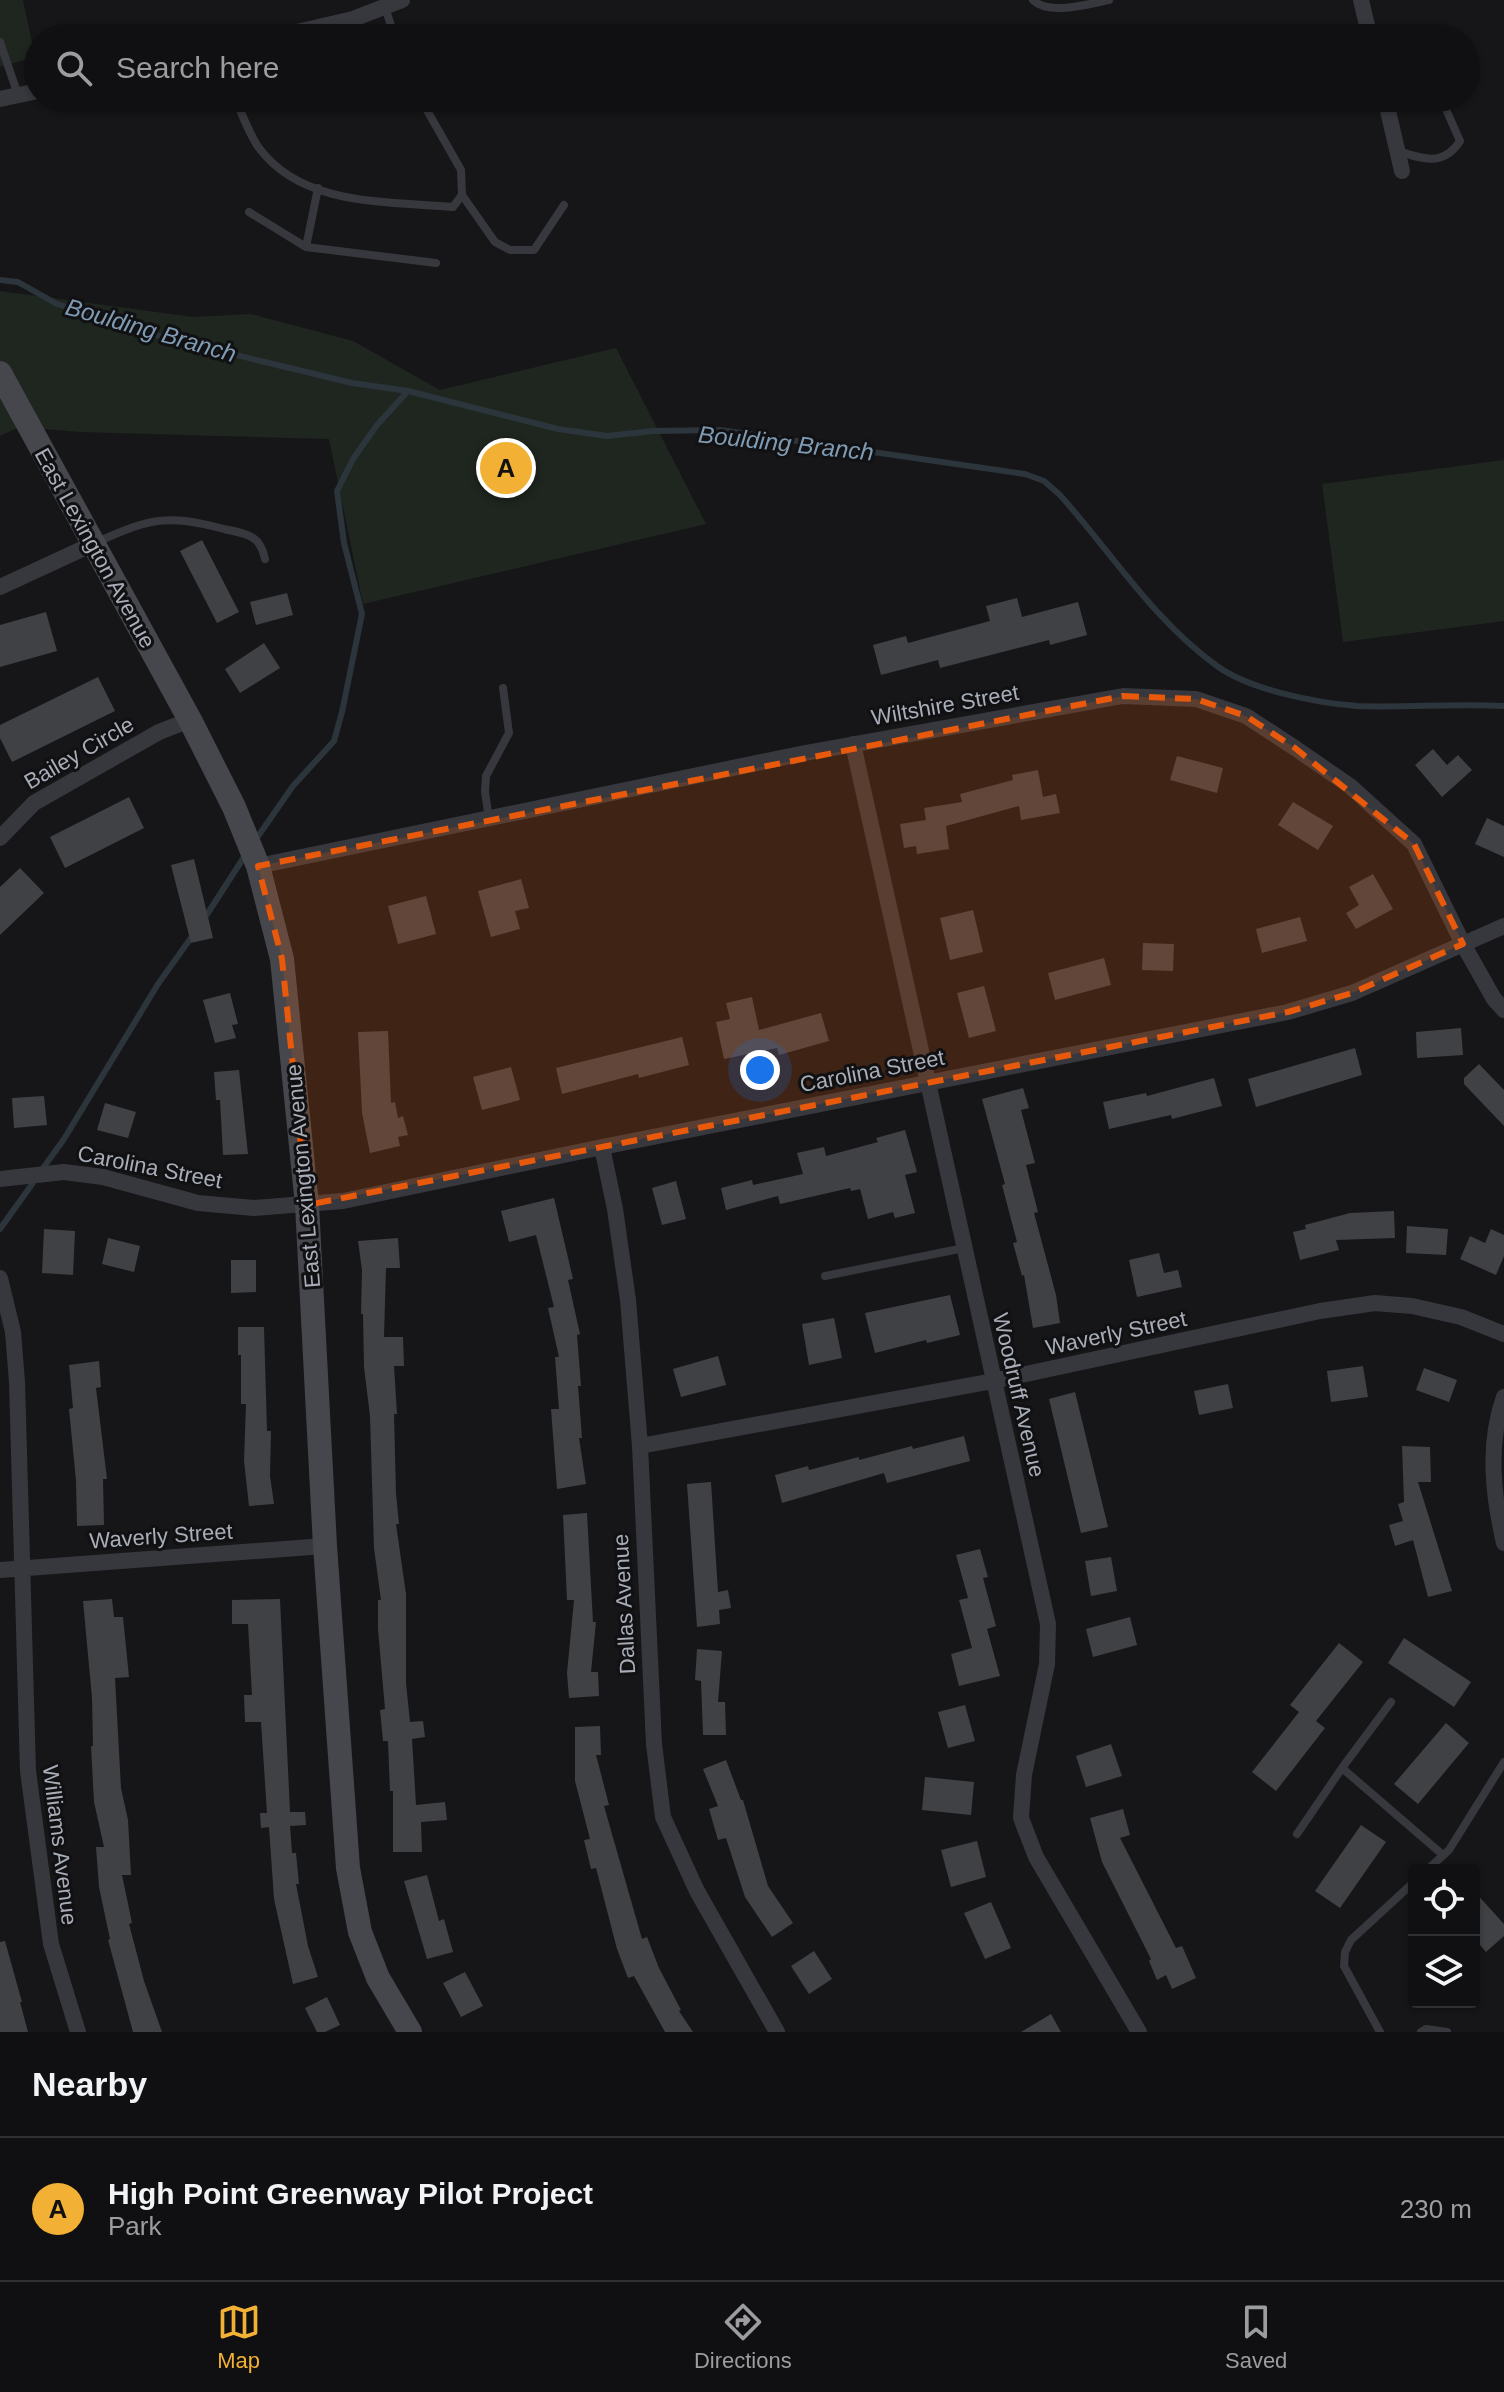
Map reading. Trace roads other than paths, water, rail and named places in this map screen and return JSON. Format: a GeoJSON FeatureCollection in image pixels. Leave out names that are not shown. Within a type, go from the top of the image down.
{"type":"FeatureCollection","features":[{"type":"Feature","properties":{"kind":"main road","name":"East Lexington Avenue"},"geometry":{"type":"LineString","coordinates":[[0,373],[190,720],[234,807],[258,866],[282,959],[307,1205],[325,1546],[348,1868],[360,1932],[378,1978],[410,2032]]}},
{"type":"Feature","properties":{"kind":"street"},"geometry":{"type":"LineString","coordinates":[[331,24],[402,0]]}},
{"type":"Feature","properties":{"kind":"street"},"geometry":{"type":"LineString","coordinates":[[1361,0],[1367,24]]}},
{"type":"Feature","properties":{"kind":"street"},"geometry":{"type":"LineString","coordinates":[[0,99],[24,94]]}},
{"type":"Feature","properties":{"kind":"street"},"geometry":{"type":"LineString","coordinates":[[1388,112],[1402,171]]}},
{"type":"Feature","properties":{"kind":"street"},"geometry":{"type":"LineString","coordinates":[[0,587],[93,544]]}},
{"type":"Feature","properties":{"kind":"street","name":"Wiltshire Street"},"geometry":{"type":"LineString","coordinates":[[258,866],[853,744],[1123,696],[1196,699],[1246,716],[1295,748],[1350,786],[1414,844],[1463,944],[1494,999],[1504,1010]]}},
{"type":"Feature","properties":{"kind":"street","name":"Bailey Circle"},"geometry":{"type":"LineString","coordinates":[[0,838],[34,803],[159,732],[190,720]]}},
{"type":"Feature","properties":{"kind":"street","name":"Woodruff Avenue"},"geometry":{"type":"LineString","coordinates":[[853,744],[1048,1624],[1047,1664],[1024,1775],[1021,1818],[1036,1857],[1139,2032]]}},
{"type":"Feature","properties":{"kind":"street","name":"Carolina Street"},"geometry":{"type":"LineString","coordinates":[[0,1179],[64,1172],[103,1177],[198,1203],[254,1208],[343,1201],[1288,1012],[1352,993],[1504,926]]}},
{"type":"Feature","properties":{"kind":"street","name":"Dallas Avenue"},"geometry":{"type":"LineString","coordinates":[[602,1147],[615,1209],[628,1300],[640,1446],[652,1716],[663,1817],[697,1891],[777,2032]]}},
{"type":"Feature","properties":{"kind":"street","name":"Williams Avenue"},"geometry":{"type":"LineString","coordinates":[[0,1278],[13,1332],[15,1357],[28,1771],[51,1944],[78,2032]]}},
{"type":"Feature","properties":{"kind":"street","name":"Waverly Street"},"geometry":{"type":"LineString","coordinates":[[640,1446],[993,1381],[1320,1311],[1375,1303],[1412,1306],[1461,1317],[1504,1334]]}},
{"type":"Feature","properties":{"kind":"street"},"geometry":{"type":"LineString","coordinates":[[1504,1397],[1497,1418],[1492,1479],[1504,1543]]}},
{"type":"Feature","properties":{"kind":"street","name":"Waverly Street"},"geometry":{"type":"LineString","coordinates":[[0,1570],[325,1546]]}},
{"type":"Feature","properties":{"kind":"lane"},"geometry":{"type":"LineString","coordinates":[[1033,0],[1046,8],[1109,0]]}},
{"type":"Feature","properties":{"kind":"lane"},"geometry":{"type":"LineString","coordinates":[[385,7],[390,24]]}},
{"type":"Feature","properties":{"kind":"lane"},"geometry":{"type":"LineString","coordinates":[[0,42],[18,95]]}},
{"type":"Feature","properties":{"kind":"lane"},"geometry":{"type":"LineString","coordinates":[[242,112],[259,148],[291,177],[336,196],[453,207],[462,195]]}},
{"type":"Feature","properties":{"kind":"lane"},"geometry":{"type":"LineString","coordinates":[[428,112],[461,170],[462,195],[495,242],[510,250],[534,250],[564,205]]}},
{"type":"Feature","properties":{"kind":"lane"},"geometry":{"type":"LineString","coordinates":[[1398,151],[1434,160],[1453,152],[1460,141],[1447,112]]}},
{"type":"Feature","properties":{"kind":"lane"},"geometry":{"type":"LineString","coordinates":[[306,247],[318,188]]}},
{"type":"Feature","properties":{"kind":"lane"},"geometry":{"type":"LineString","coordinates":[[249,212],[306,247],[436,263]]}},
{"type":"Feature","properties":{"kind":"lane"},"geometry":{"type":"LineString","coordinates":[[93,544],[140,524],[180,519],[251,536],[259,541],[265,559]]}},
{"type":"Feature","properties":{"kind":"lane"},"geometry":{"type":"LineString","coordinates":[[489,819],[486,776],[509,733],[503,688]]}},
{"type":"Feature","properties":{"kind":"lane"},"geometry":{"type":"LineString","coordinates":[[825,1276],[964,1248]]}},
{"type":"Feature","properties":{"kind":"lane"},"geometry":{"type":"LineString","coordinates":[[1297,1834],[1391,1702]]}},
{"type":"Feature","properties":{"kind":"lane"},"geometry":{"type":"LineString","coordinates":[[1433,1864],[1449,1850],[1504,1762]]}},
{"type":"Feature","properties":{"kind":"lane"},"geometry":{"type":"LineString","coordinates":[[1342,1768],[1443,1855]]}},
{"type":"Feature","properties":{"kind":"lane"},"geometry":{"type":"LineString","coordinates":[[1380,2032],[1344,1966],[1345,1952],[1351,1940],[1408,1888]]}},
{"type":"Feature","properties":{"kind":"lane"},"geometry":{"type":"LineString","coordinates":[[1421,2032],[1426,2029],[1447,2032]]}},
{"type":"Feature","properties":{"kind":"waterway","name":"Boulding Branch"},"geometry":{"type":"LineString","coordinates":[[0,280],[18,282],[57,304],[166,338],[352,383],[408,391],[558,429],[607,436],[653,431],[720,430],[1025,474],[1044,481],[1060,495],[1153,607],[1194,648],[1217,666],[1247,682],[1284,694],[1357,706],[1504,706]]}},
{"type":"Feature","properties":{"kind":"waterway"},"geometry":{"type":"LineString","coordinates":[[254,842],[293,786],[334,741],[362,614],[344,543],[337,491],[353,459],[377,425],[408,391]]}},
{"type":"Feature","properties":{"kind":"waterway"},"geometry":{"type":"LineString","coordinates":[[204,919],[246,854]]}},
{"type":"Feature","properties":{"kind":"waterway"},"geometry":{"type":"LineString","coordinates":[[41,1171],[64,1139],[158,984],[193,935]]}},
{"type":"Feature","properties":{"kind":"waterway"},"geometry":{"type":"LineString","coordinates":[[0,1229],[35,1180]]}},
{"type":"Feature","properties":{"kind":"place","name":"High Point Greenway Pilot Project"},"geometry":{"type":"Point","coordinates":[506,468]}}]}
